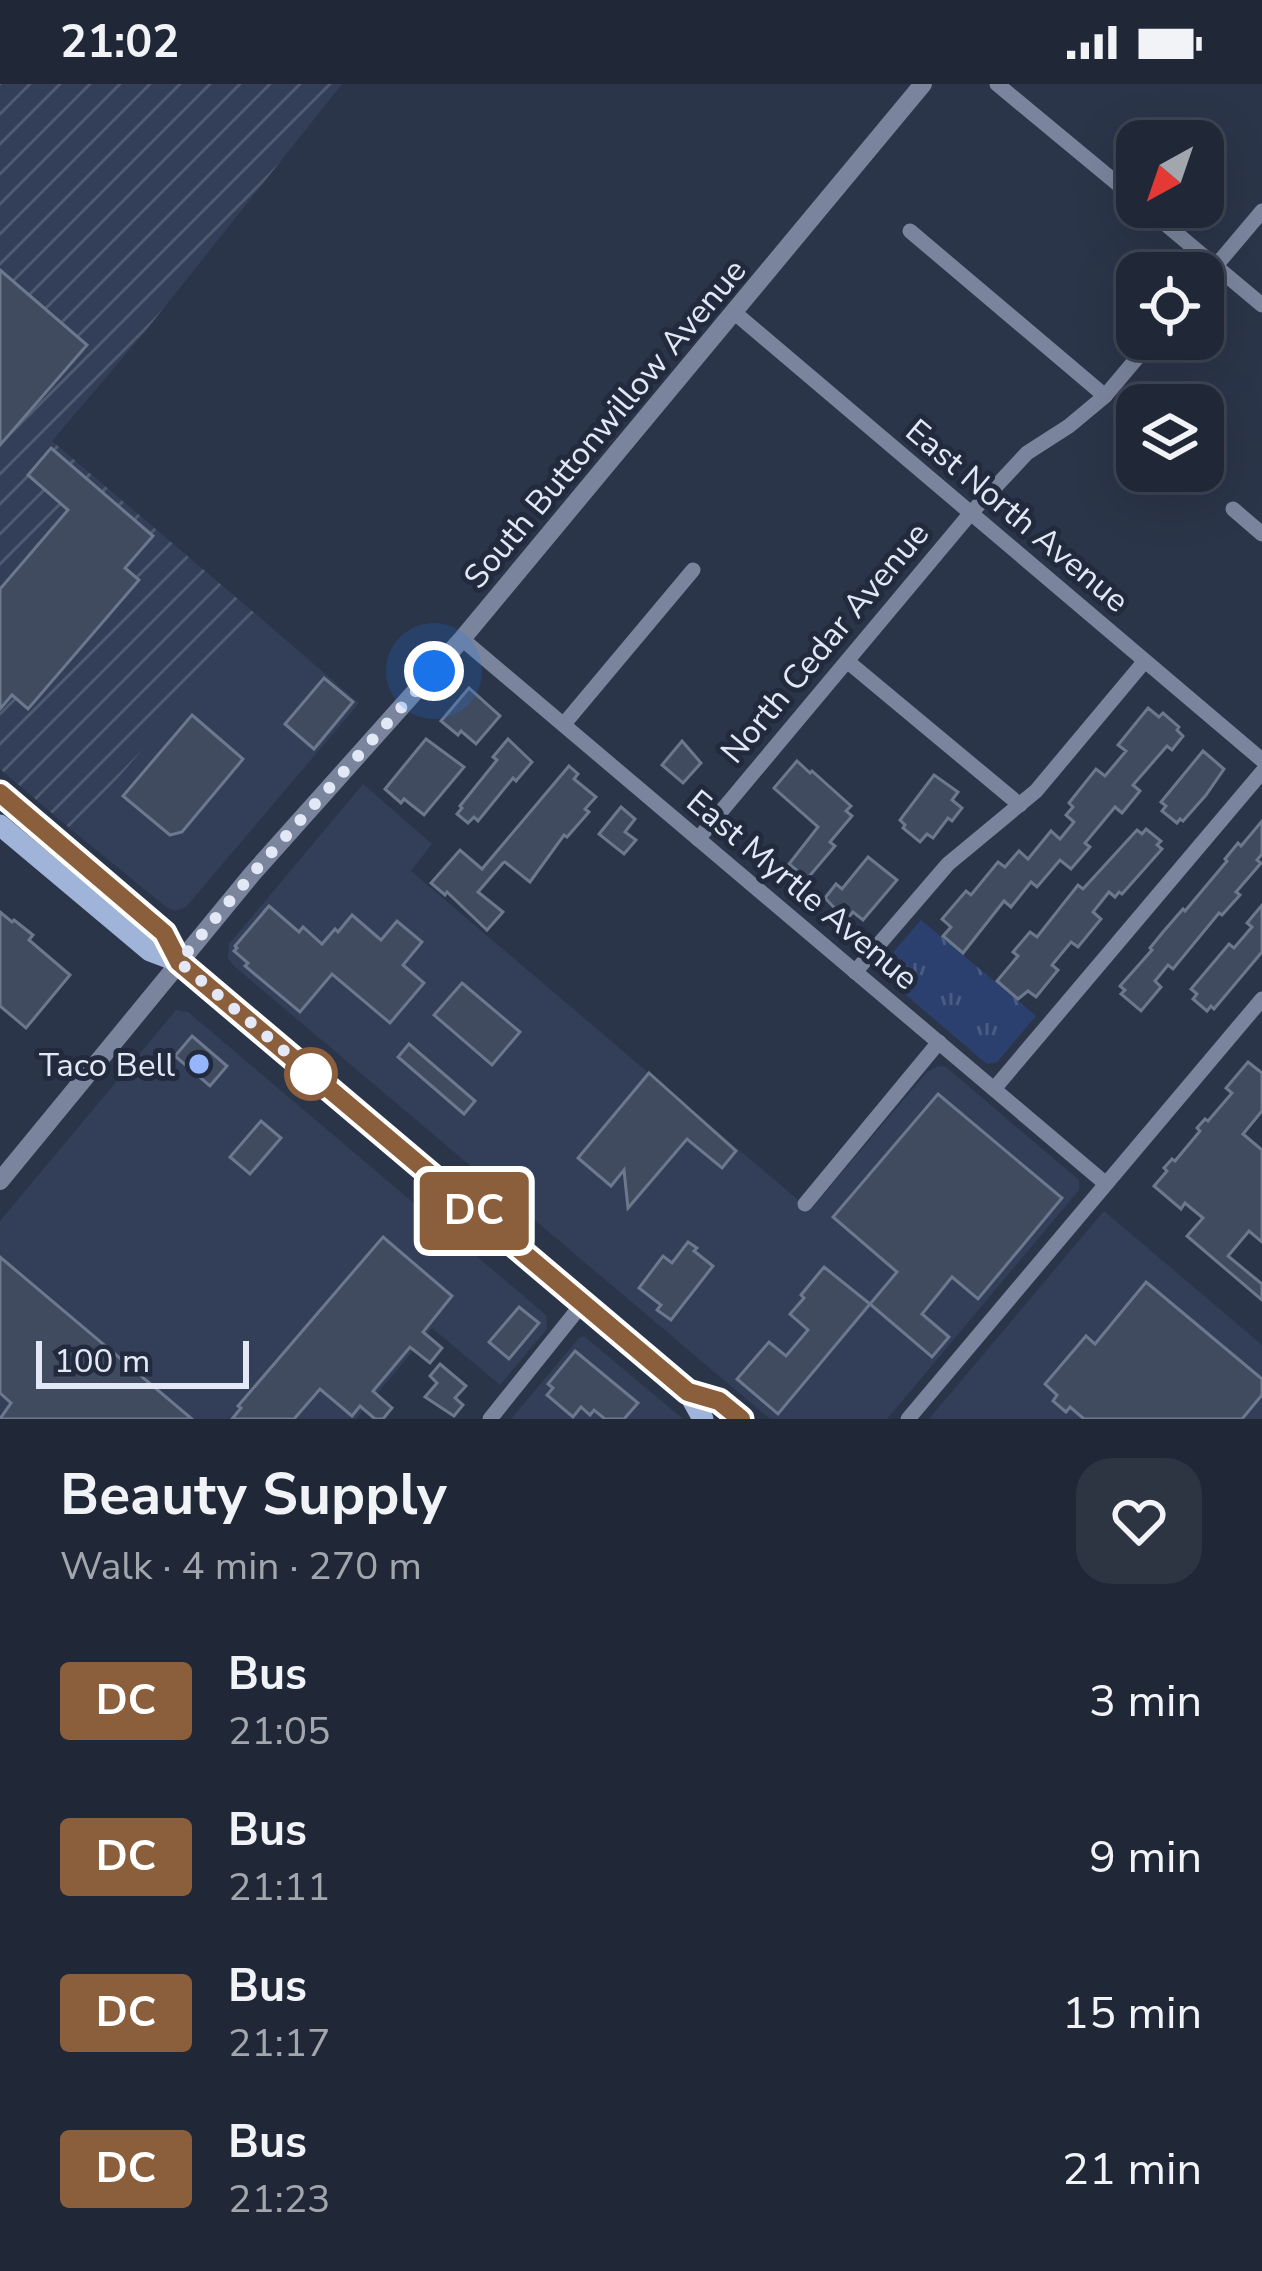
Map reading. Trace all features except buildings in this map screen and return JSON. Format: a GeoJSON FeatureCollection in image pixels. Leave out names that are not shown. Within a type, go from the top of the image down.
{"type":"FeatureCollection","features":[{"type":"Feature","properties":{"kind":"main road"},"geometry":{"type":"LineString","coordinates":[[0,792],[164,933],[179,962]]}},
{"type":"Feature","properties":{"kind":"main road"},"geometry":{"type":"LineString","coordinates":[[0,809],[28,832],[64,847]]}},
{"type":"Feature","properties":{"kind":"main road"},"geometry":{"type":"LineString","coordinates":[[0,825],[150,951],[179,962],[688,1392],[703,1419]]}},
{"type":"Feature","properties":{"kind":"main road"},"geometry":{"type":"LineString","coordinates":[[688,1392],[719,1401],[741,1419]]}},
{"type":"Feature","properties":{"kind":"street","name":"South Buttonwillow Avenue"},"geometry":{"type":"LineString","coordinates":[[0,1181],[253,873],[462,639],[923,84]]}},
{"type":"Feature","properties":{"kind":"street"},"geometry":{"type":"LineString","coordinates":[[997,84],[1116,183]]}},
{"type":"Feature","properties":{"kind":"street"},"geometry":{"type":"LineString","coordinates":[[1224,257],[1262,212]]}},
{"type":"Feature","properties":{"kind":"street"},"geometry":{"type":"LineString","coordinates":[[1170,228],[1199,252]]}},
{"type":"Feature","properties":{"kind":"street"},"geometry":{"type":"LineString","coordinates":[[910,231],[1105,396]]}},
{"type":"Feature","properties":{"kind":"street"},"geometry":{"type":"LineString","coordinates":[[1224,273],[1262,305]]}},
{"type":"Feature","properties":{"kind":"street","name":"East North Avenue"},"geometry":{"type":"LineString","coordinates":[[735,314],[1262,760]]}},
{"type":"Feature","properties":{"kind":"street","name":"North Cedar Avenue"},"geometry":{"type":"LineString","coordinates":[[698,839],[970,514],[1027,453],[1105,396],[1136,360]]}},
{"type":"Feature","properties":{"kind":"street"},"geometry":{"type":"LineString","coordinates":[[1233,509],[1262,534]]}},
{"type":"Feature","properties":{"kind":"street"},"geometry":{"type":"LineString","coordinates":[[564,724],[693,570]]}},
{"type":"Feature","properties":{"kind":"street","name":"East Myrtle Avenue"},"geometry":{"type":"LineString","coordinates":[[462,639],[1106,1184]]}},
{"type":"Feature","properties":{"kind":"street"},"geometry":{"type":"LineString","coordinates":[[847,661],[1020,806]]}},
{"type":"Feature","properties":{"kind":"street"},"geometry":{"type":"LineString","coordinates":[[855,972],[948,864],[1036,791],[1144,662]]}},
{"type":"Feature","properties":{"kind":"street"},"geometry":{"type":"LineString","coordinates":[[994,1089],[1262,772]]}},
{"type":"Feature","properties":{"kind":"street"},"geometry":{"type":"LineString","coordinates":[[908,1419],[1262,999]]}},
{"type":"Feature","properties":{"kind":"street"},"geometry":{"type":"LineString","coordinates":[[806,1204],[939,1042]]}},
{"type":"Feature","properties":{"kind":"street"},"geometry":{"type":"LineString","coordinates":[[490,1419],[583,1304]]}},
{"type":"Feature","properties":{"kind":"shaded area"},"geometry":{"type":"Polygon","coordinates":[[[0,84],[342,84],[52,441],[257,615],[73,831],[0,769],[0,84]]]}},
{"type":"Feature","properties":{"kind":"shaded area"},"geometry":{"type":"Polygon","coordinates":[[[257,615],[359,703],[186,907],[175,911],[73,831],[257,615]]]}},
{"type":"Feature","properties":{"kind":"shaded area"},"geometry":{"type":"Polygon","coordinates":[[[363,784],[432,844],[411,871],[810,1210],[927,1072],[938,1066],[946,1067],[1079,1180],[1079,1190],[887,1419],[770,1419],[234,966],[228,958],[229,944],[363,784]]]}},
{"type":"Feature","properties":{"kind":"shaded area"},"geometry":{"type":"Polygon","coordinates":[[[176,1010],[188,1012],[546,1315],[547,1329],[500,1385],[432,1328],[356,1419],[0,1419],[0,1221],[176,1010]]]}},
{"type":"Feature","properties":{"kind":"shaded area"},"geometry":{"type":"Polygon","coordinates":[[[1104,1211],[1262,1345],[1262,1419],[929,1419],[1104,1211]]]}},
{"type":"Feature","properties":{"kind":"shaded area"},"geometry":{"type":"Polygon","coordinates":[[[584,1336],[683,1419],[511,1419],[584,1336]]]}},
{"type":"Feature","properties":{"kind":"green space"},"geometry":{"type":"Polygon","coordinates":[[[921,920],[1036,1016],[997,1062],[987,1064],[884,976],[883,964],[921,920]]]}},
{"type":"Feature","properties":{"kind":"bus line","name":"DC"},"geometry":{"type":"LineString","coordinates":[[0,793],[164,933],[179,962],[529,1258],[688,1392],[719,1401],[741,1419]]}},
{"type":"Feature","properties":{"kind":"place","name":"Taco Bell"},"geometry":{"type":"Point","coordinates":[199,1064]}},
{"type":"Feature","properties":{"kind":"route"},"geometry":{"type":"LineString","coordinates":[[311,1074],[314,1076],[179,962],[434,671]]}}]}
